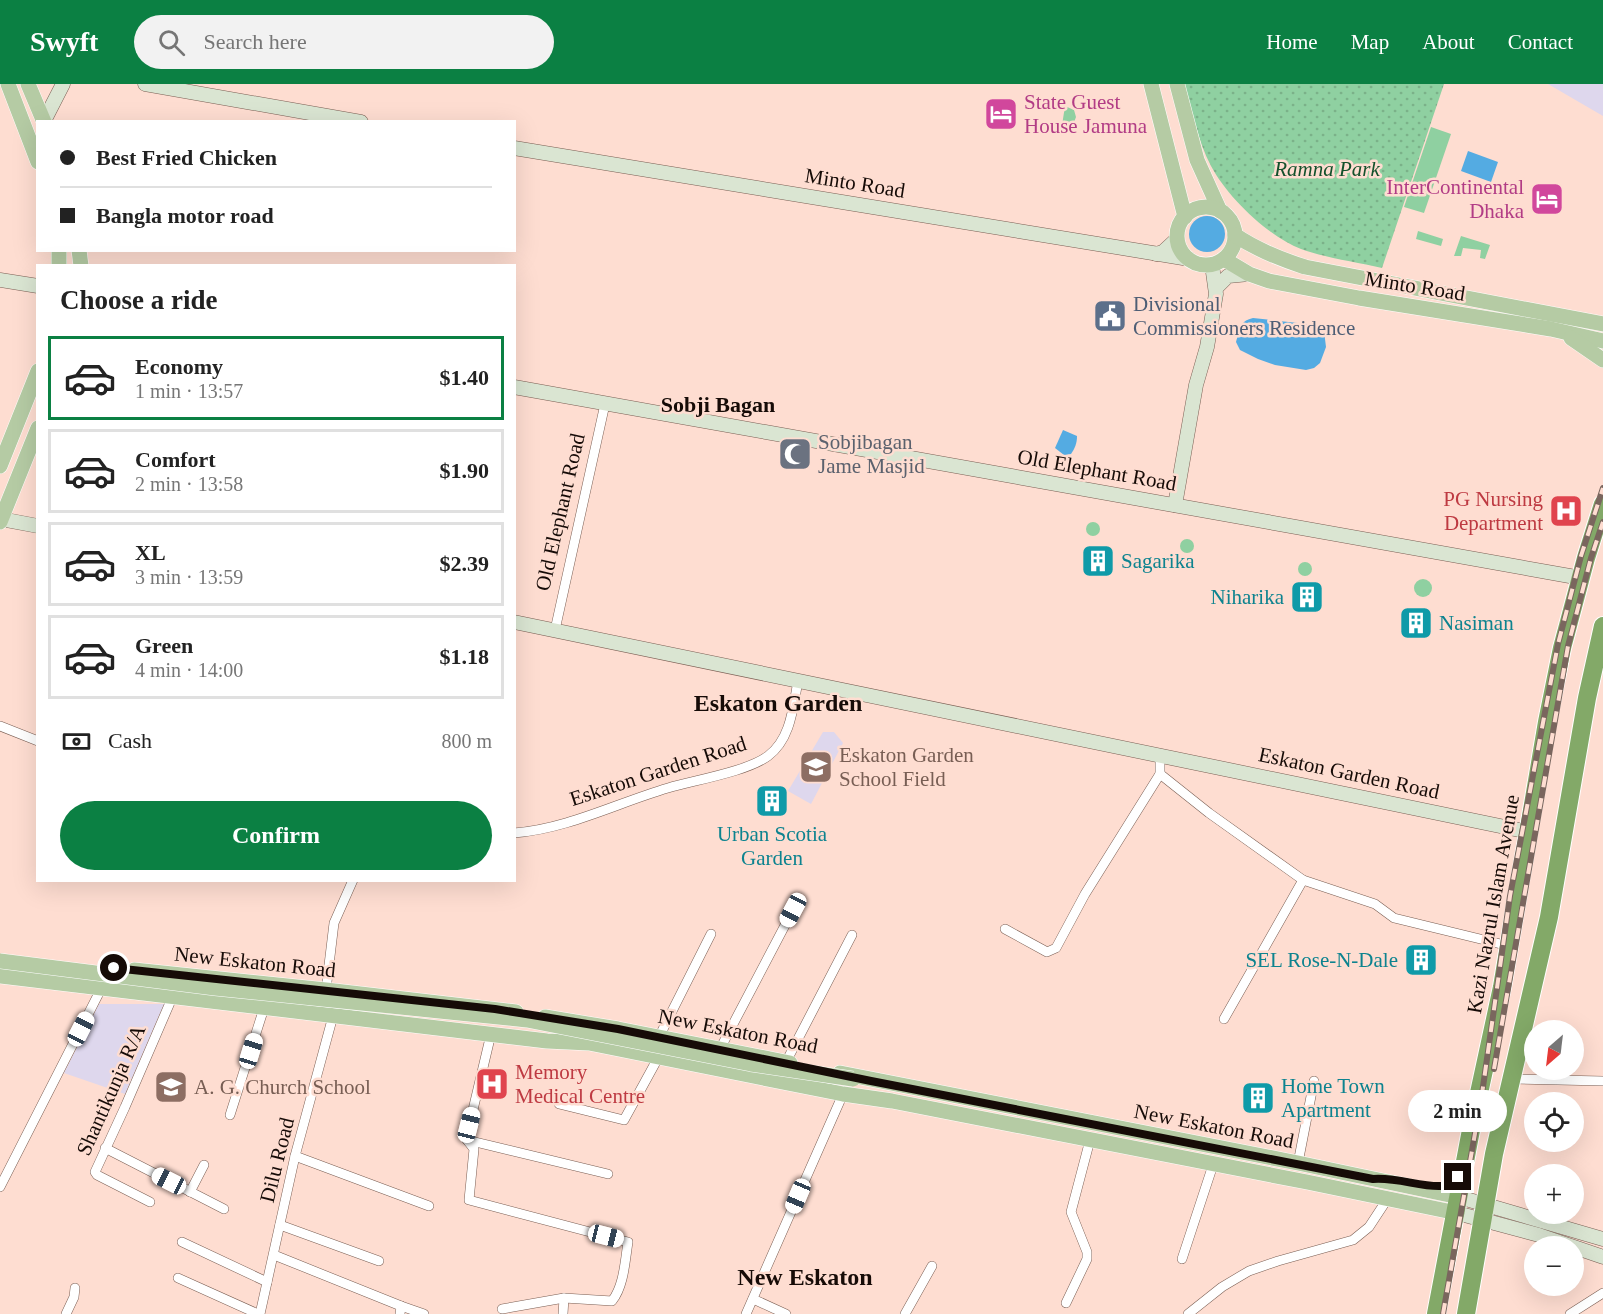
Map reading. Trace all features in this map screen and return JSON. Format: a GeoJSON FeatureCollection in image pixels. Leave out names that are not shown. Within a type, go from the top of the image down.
{"type":"FeatureCollection","features":[{"type":"Feature","properties":{"kind":"highway","name":"Kazi Nazrul Islam Avenue"},"geometry":{"type":"LineString","coordinates":[[1436,1314],[1449,1203],[1471,1130],[1509,946],[1562,648],[1603,504]]}},
{"type":"Feature","properties":{"kind":"highway"},"geometry":{"type":"LineString","coordinates":[[1466,1314],[1494,1154],[1548,917],[1587,698],[1603,626]]}},
{"type":"Feature","properties":{"kind":"main road"},"geometry":{"type":"LineString","coordinates":[[8,84],[36,157]]}},
{"type":"Feature","properties":{"kind":"main road"},"geometry":{"type":"LineString","coordinates":[[28,84],[44,120]]}},
{"type":"Feature","properties":{"kind":"main road"},"geometry":{"type":"LineString","coordinates":[[45,120],[63,84]]}},
{"type":"Feature","properties":{"kind":"main road"},"geometry":{"type":"LineString","coordinates":[[145,84],[350,120]]}},
{"type":"Feature","properties":{"kind":"main road"},"geometry":{"type":"LineString","coordinates":[[1151,84],[1185,217]]}},
{"type":"Feature","properties":{"kind":"main road"},"geometry":{"type":"LineString","coordinates":[[1175,505],[1196,386],[1207,347],[1218,262],[1234,244],[1235,235],[1230,221],[1220,211],[1197,160],[1177,84]]}},
{"type":"Feature","properties":{"kind":"main road","name":"Minto Road"},"geometry":{"type":"LineString","coordinates":[[516,148],[1189,259]]}},
{"type":"Feature","properties":{"kind":"main road"},"geometry":{"type":"LineString","coordinates":[[1218,262],[1200,264],[1189,259],[1179,246],[1177,238],[1178,230],[1185,217],[1202,208],[1220,211]]}},
{"type":"Feature","properties":{"kind":"main road","name":"Minto Road"},"geometry":{"type":"LineString","coordinates":[[1235,235],[1275,257],[1305,267],[1553,322],[1603,341]]}},
{"type":"Feature","properties":{"kind":"main road"},"geometry":{"type":"LineString","coordinates":[[1156,254],[1170,247],[1177,238]]}},
{"type":"Feature","properties":{"kind":"main road","name":"Minto Road"},"geometry":{"type":"LineString","coordinates":[[1218,262],[1269,281],[1359,298],[1553,322],[1603,324]]}},
{"type":"Feature","properties":{"kind":"main road"},"geometry":{"type":"LineString","coordinates":[[1216,288],[1228,276],[1249,274]]}},
{"type":"Feature","properties":{"kind":"main road"},"geometry":{"type":"LineString","coordinates":[[0,280],[36,286]]}},
{"type":"Feature","properties":{"kind":"main road"},"geometry":{"type":"LineString","coordinates":[[1603,319],[1563,311],[1553,322],[1603,360]]}},
{"type":"Feature","properties":{"kind":"main road"},"geometry":{"type":"LineString","coordinates":[[0,466],[36,376]]}},
{"type":"Feature","properties":{"kind":"main road","name":"Old Elephant Road"},"geometry":{"type":"LineString","coordinates":[[516,387],[1581,578]]}},
{"type":"Feature","properties":{"kind":"main road"},"geometry":{"type":"LineString","coordinates":[[36,433],[1,520],[36,526]]}},
{"type":"Feature","properties":{"kind":"main road","name":"Eskaton Garden Road"},"geometry":{"type":"LineString","coordinates":[[516,622],[1529,832]]}},
{"type":"Feature","properties":{"kind":"main road","name":"New Eskaton Road"},"geometry":{"type":"LineString","coordinates":[[0,953],[176,975],[495,1009],[633,1032],[871,1081],[1298,1163],[1373,1179],[1449,1203]]}},
{"type":"Feature","properties":{"kind":"main road"},"geometry":{"type":"LineString","coordinates":[[0,960],[215,988],[527,1020],[789,1070],[871,1081]]}},
{"type":"Feature","properties":{"kind":"main road"},"geometry":{"type":"LineString","coordinates":[[0,971],[494,1024],[589,1043]]}},
{"type":"Feature","properties":{"kind":"main road"},"geometry":{"type":"LineString","coordinates":[[172,998],[176,975]]}},
{"type":"Feature","properties":{"kind":"main road","name":"New Eskaton Road"},"geometry":{"type":"LineString","coordinates":[[0,976],[172,998],[589,1043],[1388,1198],[1449,1203]]}},
{"type":"Feature","properties":{"kind":"main road"},"geometry":{"type":"LineString","coordinates":[[628,1052],[633,1032]]}},
{"type":"Feature","properties":{"kind":"main road"},"geometry":{"type":"LineString","coordinates":[[1373,1179],[1386,1178],[1443,1186],[1450,1184],[1458,1177],[1464,1145],[1471,1130]]}},
{"type":"Feature","properties":{"kind":"main road"},"geometry":{"type":"LineString","coordinates":[[1149,1152],[1152,1135]]}},
{"type":"Feature","properties":{"kind":"main road"},"geometry":{"type":"LineString","coordinates":[[1449,1203],[1603,1239]]}},
{"type":"Feature","properties":{"kind":"main road"},"geometry":{"type":"LineString","coordinates":[[1485,1212],[1603,1257]]}},
{"type":"Feature","properties":{"kind":"street","name":"Old Elephant Road"},"geometry":{"type":"LineString","coordinates":[[555,630],[605,404]]}},
{"type":"Feature","properties":{"kind":"street","name":"Eskaton Garden Road"},"geometry":{"type":"LineString","coordinates":[[516,833],[533,832],[556,826],[668,788],[732,771],[767,757],[785,735],[793,712],[798,681]]}},
{"type":"Feature","properties":{"kind":"street"},"geometry":{"type":"LineString","coordinates":[[0,726],[36,740]]}},
{"type":"Feature","properties":{"kind":"street"},"geometry":{"type":"LineString","coordinates":[[1005,929],[1047,952],[1056,948],[1085,894],[1160,774],[1160,756]]}},
{"type":"Feature","properties":{"kind":"street"},"geometry":{"type":"LineString","coordinates":[[1160,774],[1209,813],[1303,880],[1376,904],[1394,918],[1509,946]]}},
{"type":"Feature","properties":{"kind":"street"},"geometry":{"type":"LineString","coordinates":[[1224,1019],[1303,880]]}},
{"type":"Feature","properties":{"kind":"street"},"geometry":{"type":"LineString","coordinates":[[326,990],[333,923],[352,883]]}},
{"type":"Feature","properties":{"kind":"street"},"geometry":{"type":"LineString","coordinates":[[720,1049],[793,910]]}},
{"type":"Feature","properties":{"kind":"street"},"geometry":{"type":"LineString","coordinates":[[659,1037],[711,933]]}},
{"type":"Feature","properties":{"kind":"street"},"geometry":{"type":"LineString","coordinates":[[786,1062],[852,935]]}},
{"type":"Feature","properties":{"kind":"street"},"geometry":{"type":"LineString","coordinates":[[0,1187],[101,989]]}},
{"type":"Feature","properties":{"kind":"street","name":"Shantikunja R/A"},"geometry":{"type":"LineString","coordinates":[[150,1202],[94,1173],[172,998]]}},
{"type":"Feature","properties":{"kind":"street"},"geometry":{"type":"LineString","coordinates":[[230,1115],[264,1008]]}},
{"type":"Feature","properties":{"kind":"street","name":"Dilu Road"},"geometry":{"type":"LineString","coordinates":[[259,1314],[295,1156],[333,1016]]}},
{"type":"Feature","properties":{"kind":"street"},"geometry":{"type":"LineString","coordinates":[[467,1140],[491,1034]]}},
{"type":"Feature","properties":{"kind":"street"},"geometry":{"type":"LineString","coordinates":[[559,1104],[624,1120],[658,1058]]}},
{"type":"Feature","properties":{"kind":"street"},"geometry":{"type":"LineString","coordinates":[[1512,1079],[1603,1081]]}},
{"type":"Feature","properties":{"kind":"street"},"geometry":{"type":"LineString","coordinates":[[1298,1163],[1314,1081]]}},
{"type":"Feature","properties":{"kind":"street"},"geometry":{"type":"LineString","coordinates":[[746,1314],[843,1094]]}},
{"type":"Feature","properties":{"kind":"street"},"geometry":{"type":"LineString","coordinates":[[467,1140],[608,1174]]}},
{"type":"Feature","properties":{"kind":"street"},"geometry":{"type":"LineString","coordinates":[[467,1140],[474,1149],[468,1194],[469,1200],[473,1203],[628,1242],[623,1273],[616,1296],[612,1301],[564,1298],[502,1310]]}},
{"type":"Feature","properties":{"kind":"street"},"geometry":{"type":"LineString","coordinates":[[1066,1303],[1087,1259],[1087,1252],[1071,1212],[1090,1140]]}},
{"type":"Feature","properties":{"kind":"street"},"geometry":{"type":"LineString","coordinates":[[105,1148],[224,1209]]}},
{"type":"Feature","properties":{"kind":"street"},"geometry":{"type":"LineString","coordinates":[[295,1156],[429,1206]]}},
{"type":"Feature","properties":{"kind":"street"},"geometry":{"type":"LineString","coordinates":[[1182,1259],[1213,1165]]}},
{"type":"Feature","properties":{"kind":"street"},"geometry":{"type":"LineString","coordinates":[[190,1192],[204,1166]]}},
{"type":"Feature","properties":{"kind":"street"},"geometry":{"type":"LineString","coordinates":[[1188,1314],[1222,1287],[1249,1271],[1353,1240],[1369,1227],[1388,1198]]}},
{"type":"Feature","properties":{"kind":"street"},"geometry":{"type":"LineString","coordinates":[[279,1225],[379,1261]]}},
{"type":"Feature","properties":{"kind":"street"},"geometry":{"type":"LineString","coordinates":[[182,1242],[267,1282]]}},
{"type":"Feature","properties":{"kind":"street"},"geometry":{"type":"LineString","coordinates":[[274,1255],[401,1310],[424,1314]]}},
{"type":"Feature","properties":{"kind":"street"},"geometry":{"type":"LineString","coordinates":[[904,1314],[932,1266]]}},
{"type":"Feature","properties":{"kind":"street"},"geometry":{"type":"LineString","coordinates":[[178,1278],[259,1314]]}},
{"type":"Feature","properties":{"kind":"street"},"geometry":{"type":"LineString","coordinates":[[66,1314],[74,1297],[75,1288]]}},
{"type":"Feature","properties":{"kind":"street"},"geometry":{"type":"LineString","coordinates":[[1570,1314],[1603,1293]]}},
{"type":"Feature","properties":{"kind":"street"},"geometry":{"type":"LineString","coordinates":[[563,1314],[564,1298]]}},
{"type":"Feature","properties":{"kind":"street"},"geometry":{"type":"LineString","coordinates":[[753,1299],[786,1314]]}},
{"type":"Feature","properties":{"kind":"shaded area"},"geometry":{"type":"Polygon","coordinates":[[[1548,84],[1603,84],[1603,116],[1548,84]]]}},
{"type":"Feature","properties":{"kind":"shaded area","name":"Eskaton Garden School Field"},"geometry":{"type":"Polygon","coordinates":[[[823,732],[834,732],[843,743],[811,804],[788,791],[823,732]]]}},
{"type":"Feature","properties":{"kind":"shaded area"},"geometry":{"type":"Polygon","coordinates":[[[99,1004],[164,1004],[125,1094],[64,1073],[99,1004]]]}},
{"type":"Feature","properties":{"kind":"green space","name":"Ramna Park"},"geometry":{"type":"Polygon","coordinates":[[[1184,84],[1444,84],[1382,268],[1301,249],[1275,235],[1250,215],[1228,191],[1211,166],[1199,136],[1184,84]]]}},
{"type":"Feature","properties":{"kind":"green space"},"geometry":{"type":"Polygon","coordinates":[[[1065,106],[1074,110],[1076,117],[1071,130],[1066,133],[1061,132],[1065,106]]]}},
{"type":"Feature","properties":{"kind":"green space"},"geometry":{"type":"Polygon","coordinates":[[[1431,127],[1451,134],[1424,213],[1404,207],[1431,127]]]}},
{"type":"Feature","properties":{"kind":"green space"},"geometry":{"type":"Polygon","coordinates":[[[1418,231],[1443,239],[1441,246],[1416,239],[1418,231]]]}},
{"type":"Feature","properties":{"kind":"green space"},"geometry":{"type":"Polygon","coordinates":[[[1461,236],[1490,245],[1485,259],[1480,258],[1481,250],[1463,248],[1461,256],[1454,256],[1461,236]]]}},
{"type":"Feature","properties":{"kind":"green space"},"geometry":{"type":"Polygon","coordinates":[[[1090,522],[1096,522],[1100,529],[1096,536],[1090,536],[1086,532],[1086,526],[1090,522]]]}},
{"type":"Feature","properties":{"kind":"green space"},"geometry":{"type":"Polygon","coordinates":[[[1184,539],[1190,539],[1194,546],[1190,553],[1184,553],[1180,549],[1180,543],[1184,539]]]}},
{"type":"Feature","properties":{"kind":"green space"},"geometry":{"type":"Polygon","coordinates":[[[1302,562],[1308,562],[1312,569],[1308,576],[1302,576],[1298,572],[1298,566],[1302,562]]]}},
{"type":"Feature","properties":{"kind":"green space"},"geometry":{"type":"Polygon","coordinates":[[[1423,579],[1429,582],[1432,588],[1429,594],[1423,597],[1417,594],[1414,588],[1417,582],[1423,579]]]}},
{"type":"Feature","properties":{"kind":"water"},"geometry":{"type":"Polygon","coordinates":[[[1468,151],[1498,162],[1491,182],[1461,171],[1468,151]]]}},
{"type":"Feature","properties":{"kind":"water"},"geometry":{"type":"Polygon","coordinates":[[[1207,216],[1220,221],[1225,234],[1220,247],[1207,252],[1194,247],[1189,234],[1194,221],[1207,216]]]}},
{"type":"Feature","properties":{"kind":"water"},"geometry":{"type":"Polygon","coordinates":[[[1253,318],[1307,324],[1324,331],[1326,347],[1320,363],[1306,370],[1275,365],[1240,350],[1236,342],[1241,327],[1245,321],[1253,318]]]}},
{"type":"Feature","properties":{"kind":"water"},"geometry":{"type":"Polygon","coordinates":[[[1063,430],[1077,436],[1076,445],[1071,454],[1064,455],[1055,448],[1063,430]]]}},
{"type":"Feature","properties":{"kind":"railway"},"geometry":{"type":"LineString","coordinates":[[1443,1314],[1482,1094],[1510,896],[1558,644],[1581,556],[1603,488]]}},
{"type":"Feature","properties":{"kind":"railway"},"geometry":{"type":"LineString","coordinates":[[1494,1069],[1568,646],[1603,522]]}},
{"type":"Feature","properties":{"kind":"place","name":"State Guest House Jamuna"},"geometry":{"type":"Point","coordinates":[1001,114]}},
{"type":"Feature","properties":{"kind":"place","name":"InterContinental Dhaka"},"geometry":{"type":"Point","coordinates":[1547,199]}},
{"type":"Feature","properties":{"kind":"place","name":"Divisional Commissioners Residence"},"geometry":{"type":"Point","coordinates":[1110,316]}},
{"type":"Feature","properties":{"kind":"place","name":"Sobjibagan Jame Masjid"},"geometry":{"type":"Point","coordinates":[795,454]}},
{"type":"Feature","properties":{"kind":"place","name":"PG Nursing Department"},"geometry":{"type":"Point","coordinates":[1566,511]}},
{"type":"Feature","properties":{"kind":"place","name":"Sagarika"},"geometry":{"type":"Point","coordinates":[1098,561]}},
{"type":"Feature","properties":{"kind":"place","name":"Niharika"},"geometry":{"type":"Point","coordinates":[1307,597]}},
{"type":"Feature","properties":{"kind":"place","name":"Nasiman"},"geometry":{"type":"Point","coordinates":[1416,623]}},
{"type":"Feature","properties":{"kind":"place","name":"Eskaton Garden School Field"},"geometry":{"type":"Point","coordinates":[816,767]}},
{"type":"Feature","properties":{"kind":"place","name":"Urban Scotia Garden"},"geometry":{"type":"Point","coordinates":[772,801]}},
{"type":"Feature","properties":{"kind":"place","name":"SEL Rose-N-Dale"},"geometry":{"type":"Point","coordinates":[1421,960]}},
{"type":"Feature","properties":{"kind":"place","name":"Memory Medical Centre"},"geometry":{"type":"Point","coordinates":[492,1084]}},
{"type":"Feature","properties":{"kind":"place","name":"A. G. Church School"},"geometry":{"type":"Point","coordinates":[171,1087]}},
{"type":"Feature","properties":{"kind":"place","name":"Home Town Apartment"},"geometry":{"type":"Point","coordinates":[1258,1098]}},
{"type":"Feature","properties":{"kind":"district","name":"Sobji Bagan"},"geometry":{"type":"Point","coordinates":[718,404]}},
{"type":"Feature","properties":{"kind":"district","name":"Eskaton Garden"},"geometry":{"type":"Point","coordinates":[778,703]}},
{"type":"Feature","properties":{"kind":"district","name":"New Eskaton"},"geometry":{"type":"Point","coordinates":[805,1277]}},
{"type":"Feature","properties":{"kind":"route"},"geometry":{"type":"LineString","coordinates":[[114,968],[452,1004],[557,1018],[1373,1179],[1386,1178],[1443,1186],[1450,1184],[1458,1177]]}}]}
